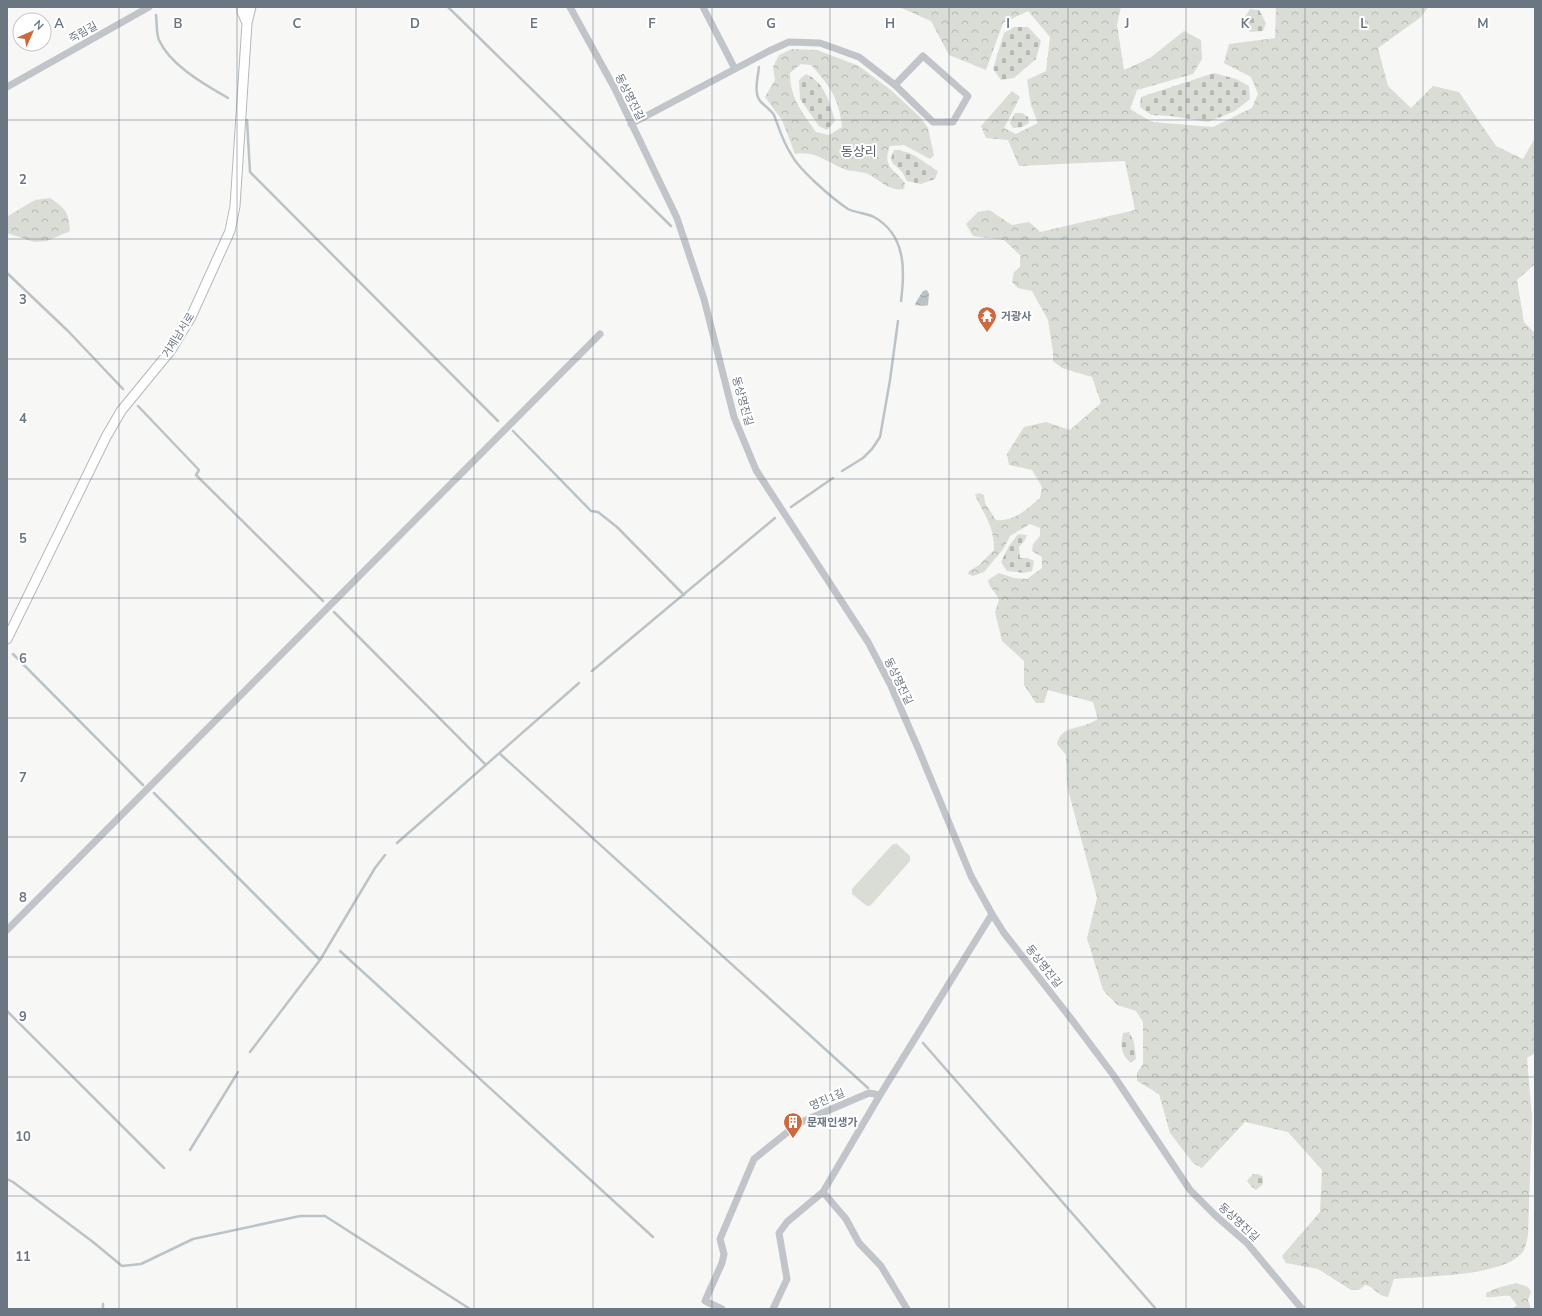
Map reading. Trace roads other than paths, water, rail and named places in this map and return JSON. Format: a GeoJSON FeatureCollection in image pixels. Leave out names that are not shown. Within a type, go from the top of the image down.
{"type":"FeatureCollection","features":[{"type":"Feature","properties":{"kind":"main road","name":"거제남서로"},"geometry":{"type":"LineString","coordinates":[[242,7],[242,12],[247,23]]}},
{"type":"Feature","properties":{"kind":"main road","name":"거제남서로"},"geometry":{"type":"LineString","coordinates":[[7,639],[106,437],[121,410],[171,350],[191,317],[230,231],[235,206],[247,23],[251,7]]}},
{"type":"Feature","properties":{"kind":"street","name":"죽림길"},"geometry":{"type":"LineString","coordinates":[[7,87],[149,7]]}},
{"type":"Feature","properties":{"kind":"street","name":"동상명진길"},"geometry":{"type":"LineString","coordinates":[[570,7],[631,124],[677,218],[704,298],[734,417],[756,470],[830,582],[871,648],[891,686],[971,876],[992,914],[1004,933],[1114,1076],[1190,1190],[1216,1216],[1247,1243],[1302,1309]]}},
{"type":"Feature","properties":{"kind":"street"},"geometry":{"type":"LineString","coordinates":[[703,7],[735,69]]}},
{"type":"Feature","properties":{"kind":"street"},"geometry":{"type":"LineString","coordinates":[[631,124],[789,42],[820,43],[859,57],[895,85],[933,122],[953,122],[968,96],[923,56],[895,85]]}},
{"type":"Feature","properties":{"kind":"street"},"geometry":{"type":"LineString","coordinates":[[7,930],[600,334]]}},
{"type":"Feature","properties":{"kind":"street"},"geometry":{"type":"LineString","coordinates":[[773,1309],[786,1279],[779,1233],[787,1222],[823,1192],[880,1095],[992,914]]}},
{"type":"Feature","properties":{"kind":"street","name":"명진1길"},"geometry":{"type":"LineString","coordinates":[[722,1309],[705,1302],[722,1263],[724,1254],[720,1239],[754,1159],[799,1123],[869,1093],[880,1095]]}},
{"type":"Feature","properties":{"kind":"street"},"geometry":{"type":"LineString","coordinates":[[823,1192],[846,1219],[858,1242],[881,1266],[907,1309]]}},
{"type":"Feature","properties":{"kind":"water"},"geometry":{"type":"Polygon","coordinates":[[[927,290],[929,294],[928,305],[915,305],[923,291],[927,290]]]}},
{"type":"Feature","properties":{"kind":"waterway"},"geometry":{"type":"LineString","coordinates":[[448,7],[671,226]]}},
{"type":"Feature","properties":{"kind":"waterway"},"geometry":{"type":"LineString","coordinates":[[156,15],[159,40],[171,58],[179,66],[228,98]]}},
{"type":"Feature","properties":{"kind":"waterway"},"geometry":{"type":"LineString","coordinates":[[759,67],[757,95],[761,102],[774,115],[781,135],[795,161],[817,184],[848,209],[874,217],[885,225],[892,233],[898,243],[903,266],[901,301]]}},
{"type":"Feature","properties":{"kind":"waterway"},"geometry":{"type":"LineString","coordinates":[[247,120],[250,172],[498,421]]}},
{"type":"Feature","properties":{"kind":"waterway"},"geometry":{"type":"LineString","coordinates":[[7,273],[68,331],[123,389]]}},
{"type":"Feature","properties":{"kind":"waterway"},"geometry":{"type":"LineString","coordinates":[[842,471],[863,458],[872,449],[880,437],[898,321]]}},
{"type":"Feature","properties":{"kind":"waterway"},"geometry":{"type":"LineString","coordinates":[[138,406],[199,470],[196,475],[323,601]]}},
{"type":"Feature","properties":{"kind":"waterway"},"geometry":{"type":"LineString","coordinates":[[513,431],[591,511],[598,512],[617,527],[684,595]]}},
{"type":"Feature","properties":{"kind":"waterway"},"geometry":{"type":"LineString","coordinates":[[791,507],[833,478]]}},
{"type":"Feature","properties":{"kind":"waterway"},"geometry":{"type":"LineString","coordinates":[[592,671],[775,518]]}},
{"type":"Feature","properties":{"kind":"waterway"},"geometry":{"type":"LineString","coordinates":[[334,612],[486,765]]}},
{"type":"Feature","properties":{"kind":"waterway"},"geometry":{"type":"LineString","coordinates":[[13,654],[143,785]]}},
{"type":"Feature","properties":{"kind":"waterway"},"geometry":{"type":"LineString","coordinates":[[397,843],[579,683]]}},
{"type":"Feature","properties":{"kind":"waterway"},"geometry":{"type":"LineString","coordinates":[[499,753],[868,1088]]}},
{"type":"Feature","properties":{"kind":"waterway"},"geometry":{"type":"LineString","coordinates":[[154,793],[320,960]]}},
{"type":"Feature","properties":{"kind":"waterway"},"geometry":{"type":"LineString","coordinates":[[250,1052],[320,960],[375,868],[385,855]]}},
{"type":"Feature","properties":{"kind":"waterway"},"geometry":{"type":"LineString","coordinates":[[340,951],[653,1237]]}},
{"type":"Feature","properties":{"kind":"waterway"},"geometry":{"type":"LineString","coordinates":[[7,1011],[164,1168]]}},
{"type":"Feature","properties":{"kind":"waterway"},"geometry":{"type":"LineString","coordinates":[[923,1043],[1156,1309]]}},
{"type":"Feature","properties":{"kind":"waterway"},"geometry":{"type":"LineString","coordinates":[[190,1150],[238,1072]]}},
{"type":"Feature","properties":{"kind":"waterway"},"geometry":{"type":"LineString","coordinates":[[7,1179],[93,1242],[122,1266],[141,1264],[193,1239],[300,1216],[325,1216],[470,1309]]}},
{"type":"Feature","properties":{"kind":"waterway"},"geometry":{"type":"LineString","coordinates":[[103,1304],[103,1309]]}},
{"type":"Feature","properties":{"kind":"place","name":"거광사"},"geometry":{"type":"Point","coordinates":[987,333]}},
{"type":"Feature","properties":{"kind":"place","name":"문재인생가"},"geometry":{"type":"Point","coordinates":[793,1139]}},
{"type":"Feature","properties":{"kind":"district","name":"동상리"},"geometry":{"type":"Point","coordinates":[859,151]}}]}
